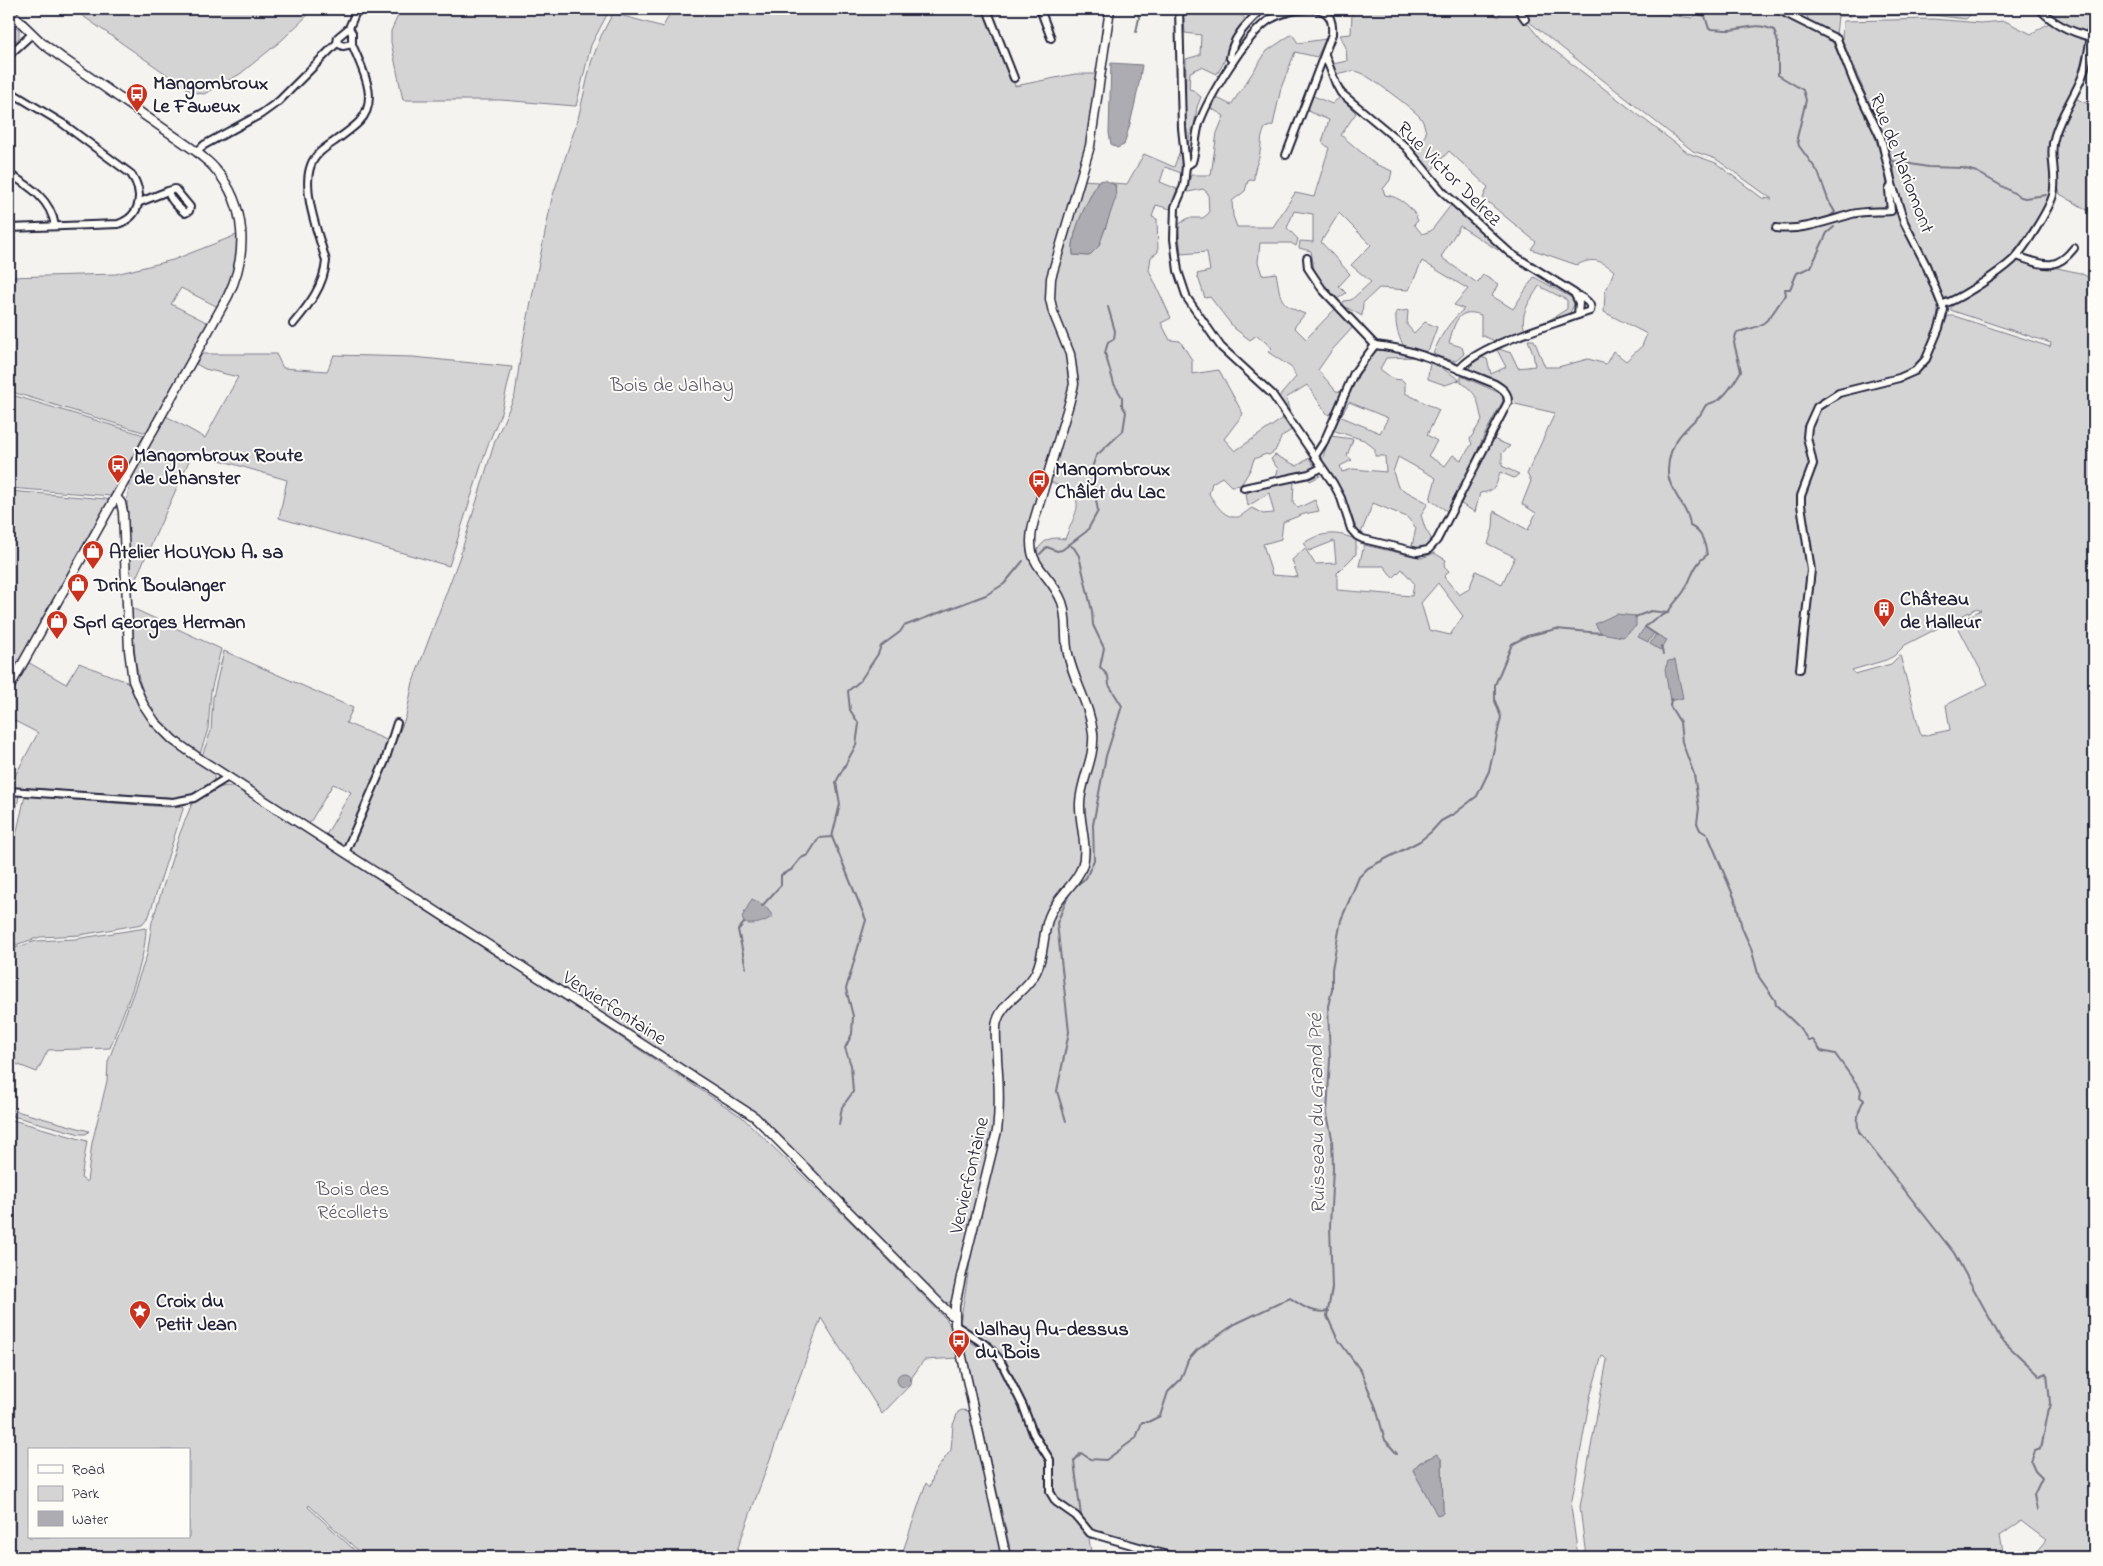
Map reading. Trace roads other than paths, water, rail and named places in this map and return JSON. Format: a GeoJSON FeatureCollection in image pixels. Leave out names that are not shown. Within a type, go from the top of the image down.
{"type":"FeatureCollection","features":[{"type":"Feature","properties":{"kind":"main road","name":"Vervierfontaine"},"geometry":{"type":"LineString","coordinates":[[1006,1557],[955,1325],[955,1316],[961,1276],[997,1131],[999,1108],[997,1021],[1006,1006],[1034,977],[1041,960],[1049,915],[1057,900],[1080,871],[1084,855],[1080,801],[1092,755],[1091,723],[1068,654],[1064,608],[1055,590],[1035,562],[1030,543],[1034,521],[1072,393],[1072,363],[1052,312],[1050,299],[1051,278],[1090,146],[1110,9]]}},
{"type":"Feature","properties":{"kind":"main road"},"geometry":{"type":"LineString","coordinates":[[9,11],[32,34],[61,57],[197,152],[216,170],[236,203],[242,234],[239,268],[228,296],[9,688]]}},
{"type":"Feature","properties":{"kind":"main road","name":"Vervierfontaine"},"geometry":{"type":"LineString","coordinates":[[116,497],[121,504],[123,512],[130,655],[135,685],[147,711],[162,730],[179,744],[228,777],[755,1118],[951,1315],[955,1316]]}},
{"type":"Feature","properties":{"kind":"street"},"geometry":{"type":"LineString","coordinates":[[197,152],[204,144],[261,114],[279,101],[337,43],[338,37],[349,28],[357,9]]}},
{"type":"Feature","properties":{"kind":"street"},"geometry":{"type":"LineString","coordinates":[[987,9],[1014,78]]}},
{"type":"Feature","properties":{"kind":"street"},"geometry":{"type":"LineString","coordinates":[[1040,9],[1050,38]]}},
{"type":"Feature","properties":{"kind":"street"},"geometry":{"type":"LineString","coordinates":[[1179,9],[1182,128],[1186,166],[1184,186],[1175,207],[1174,239],[1178,271],[1187,298],[1221,347],[1272,394],[1333,483],[1356,536],[1364,540],[1418,552],[1428,550],[1437,540],[1508,402],[1508,395],[1500,387],[1409,350],[1375,345],[1322,289],[1308,268],[1307,258]]}},
{"type":"Feature","properties":{"kind":"street"},"geometry":{"type":"LineString","coordinates":[[1233,61],[1230,58],[1230,52],[1238,36],[1262,9]]}},
{"type":"Feature","properties":{"kind":"street"},"geometry":{"type":"LineString","coordinates":[[1186,166],[1192,162],[1199,125],[1233,61],[1255,31],[1270,20],[1286,13],[1306,9]]}},
{"type":"Feature","properties":{"kind":"street"},"geometry":{"type":"LineString","coordinates":[[1286,155],[1319,63],[1325,55],[1332,34],[1332,21],[1325,12],[1316,9]]}},
{"type":"Feature","properties":{"kind":"street"},"geometry":{"type":"LineString","coordinates":[[1518,9],[1525,19]]}},
{"type":"Feature","properties":{"kind":"street","name":"Rue de Mariomont"},"geometry":{"type":"LineString","coordinates":[[1778,9],[1837,39],[1854,82],[1880,138],[1904,222],[1926,264],[1943,304]]}},
{"type":"Feature","properties":{"kind":"street"},"geometry":{"type":"LineString","coordinates":[[2040,9],[2049,20],[2090,36]]}},
{"type":"Feature","properties":{"kind":"street"},"geometry":{"type":"LineString","coordinates":[[1800,669],[1811,570],[1801,496],[1813,464],[1807,437],[1814,412],[1828,398],[1839,393],[1908,375],[1921,365],[1939,328],[1944,310],[1943,304],[1957,299],[2016,256],[2038,224],[2053,195],[2052,147],[2060,121],[2082,75],[2092,45],[2090,36],[2094,10]]}},
{"type":"Feature","properties":{"kind":"street"},"geometry":{"type":"LineString","coordinates":[[293,324],[310,304],[325,271],[326,261],[308,188],[312,163],[322,150],[360,121],[368,106],[369,93],[364,74],[352,44],[352,33],[349,28]]}},
{"type":"Feature","properties":{"kind":"street"},"geometry":{"type":"LineString","coordinates":[[9,55],[32,34]]}},
{"type":"Feature","properties":{"kind":"street"},"geometry":{"type":"LineString","coordinates":[[337,43],[343,46],[352,44]]}},
{"type":"Feature","properties":{"kind":"street","name":"Rue Victor Delrez"},"geometry":{"type":"LineString","coordinates":[[1325,55],[1336,84],[1342,93],[1406,147],[1448,198],[1510,253],[1590,304],[1592,307],[1590,312],[1578,316]]}},
{"type":"Feature","properties":{"kind":"street"},"geometry":{"type":"LineString","coordinates":[[9,91],[62,123],[130,174],[137,183],[140,202],[132,215],[118,224],[9,228]]}},
{"type":"Feature","properties":{"kind":"street"},"geometry":{"type":"LineString","coordinates":[[9,174],[37,192],[53,216],[55,226]]}},
{"type":"Feature","properties":{"kind":"street"},"geometry":{"type":"LineString","coordinates":[[1776,228],[1797,229],[1831,222],[1853,214],[1891,211],[1889,190],[1892,184]]}},
{"type":"Feature","properties":{"kind":"street"},"geometry":{"type":"LineString","coordinates":[[140,202],[168,191]]}},
{"type":"Feature","properties":{"kind":"street"},"geometry":{"type":"LineString","coordinates":[[2016,256],[2036,262],[2054,264],[2065,260],[2074,248]]}},
{"type":"Feature","properties":{"kind":"street"},"geometry":{"type":"LineString","coordinates":[[1459,370],[1464,363],[1481,352],[1578,316],[1579,303],[1574,293]]}},
{"type":"Feature","properties":{"kind":"street"},"geometry":{"type":"LineString","coordinates":[[1315,456],[1324,442],[1354,373],[1375,345]]}},
{"type":"Feature","properties":{"kind":"street"},"geometry":{"type":"LineString","coordinates":[[1244,488],[1309,474],[1321,468]]}},
{"type":"Feature","properties":{"kind":"street"},"geometry":{"type":"LineString","coordinates":[[345,853],[385,761],[397,723]]}},
{"type":"Feature","properties":{"kind":"street"},"geometry":{"type":"LineString","coordinates":[[9,791],[173,802],[194,798],[228,777]]}},
{"type":"Feature","properties":{"kind":"street"},"geometry":{"type":"LineString","coordinates":[[955,1325],[989,1347],[1000,1360],[1022,1406],[1032,1433],[1050,1460],[1050,1492],[1056,1502],[1076,1516],[1090,1533],[1174,1557]]}},
{"type":"Feature","properties":{"kind":"water"},"geometry":{"type":"Polygon","coordinates":[[[1111,63],[1142,65],[1139,86],[1124,145],[1117,148],[1111,144],[1109,133],[1111,63]]]}},
{"type":"Feature","properties":{"kind":"water"},"geometry":{"type":"Polygon","coordinates":[[[1105,180],[1115,185],[1116,197],[1099,246],[1089,256],[1073,255],[1077,226],[1098,181],[1105,180]]]}},
{"type":"Feature","properties":{"kind":"water"},"geometry":{"type":"Polygon","coordinates":[[[1616,614],[1636,616],[1636,626],[1623,637],[1601,633],[1595,624],[1616,614]]]}},
{"type":"Feature","properties":{"kind":"water"},"geometry":{"type":"Polygon","coordinates":[[[1645,627],[1654,633],[1648,642],[1638,637],[1645,627]]]}},
{"type":"Feature","properties":{"kind":"water"},"geometry":{"type":"Polygon","coordinates":[[[1656,634],[1667,640],[1660,650],[1650,644],[1656,634]]]}},
{"type":"Feature","properties":{"kind":"water"},"geometry":{"type":"Polygon","coordinates":[[[1675,660],[1683,698],[1670,701],[1665,669],[1668,661],[1675,660]]]}},
{"type":"Feature","properties":{"kind":"water"},"geometry":{"type":"Polygon","coordinates":[[[752,899],[764,905],[773,916],[759,923],[744,923],[742,917],[752,899]]]}},
{"type":"Feature","properties":{"kind":"water"},"geometry":{"type":"Polygon","coordinates":[[[904,1373],[909,1375],[911,1380],[909,1385],[904,1387],[899,1385],[897,1380],[899,1375],[904,1373]]]}},
{"type":"Feature","properties":{"kind":"water"},"geometry":{"type":"Polygon","coordinates":[[[1437,1454],[1442,1460],[1443,1513],[1437,1515],[1413,1470],[1419,1463],[1437,1454]]]}},
{"type":"Feature","properties":{"kind":"waterway"},"geometry":{"type":"LineString","coordinates":[[1136,32],[1139,18],[1138,9]]}},
{"type":"Feature","properties":{"kind":"waterway","name":"Ruisseau du Grand Pré"},"geometry":{"type":"LineString","coordinates":[[1670,9],[1680,15],[1688,11],[1705,16],[1709,29],[1729,30],[1761,26],[1774,30],[1778,43],[1778,75],[1803,90],[1806,100],[1797,138],[1799,146],[1818,172],[1829,202],[1835,212],[1828,218]]}},
{"type":"Feature","properties":{"kind":"waterway"},"geometry":{"type":"LineString","coordinates":[[1893,161],[1928,167],[1962,168],[1977,172],[2021,197],[2046,195]]}},
{"type":"Feature","properties":{"kind":"waterway","name":"Ruisseau du Grand Pré"},"geometry":{"type":"LineString","coordinates":[[1635,617],[1651,611],[1668,613],[1684,591],[1696,566],[1707,555],[1702,538],[1690,526],[1686,513],[1671,485],[1668,470],[1674,445],[1682,433],[1700,415],[1706,405],[1718,400],[1726,393],[1741,371],[1734,343],[1736,334],[1759,326],[1769,318],[1786,295],[1785,289],[1790,289],[1797,273],[1811,267],[1827,233],[1834,227]]}},
{"type":"Feature","properties":{"kind":"waterway"},"geometry":{"type":"LineString","coordinates":[[1040,554],[1047,547],[1057,551],[1062,550],[1087,531],[1098,511],[1091,471],[1096,456],[1123,431],[1126,412],[1122,405],[1122,397],[1114,384],[1105,353],[1108,342],[1114,339],[1115,331],[1108,307]]}},
{"type":"Feature","properties":{"kind":"waterway"},"geometry":{"type":"LineString","coordinates":[[1068,544],[1074,548],[1079,556],[1092,611],[1093,625],[1104,648],[1100,667],[1108,676],[1109,685],[1122,706],[1106,756],[1093,825],[1094,860],[1086,878],[1073,888]]}},
{"type":"Feature","properties":{"kind":"waterway"},"geometry":{"type":"LineString","coordinates":[[762,906],[781,885],[781,875],[791,870],[801,858],[808,855],[819,838],[832,837],[840,804],[836,782],[856,745],[859,724],[850,710],[848,691],[860,681],[878,654],[881,646],[900,632],[904,626],[986,595],[1004,584],[1023,561]]}},
{"type":"Feature","properties":{"kind":"waterway"},"geometry":{"type":"LineString","coordinates":[[1657,635],[1645,627],[1653,620],[1667,613]]}},
{"type":"Feature","properties":{"kind":"waterway","name":"Ruisseau du Grand Pré"},"geometry":{"type":"LineString","coordinates":[[1397,1454],[1385,1440],[1376,1408],[1361,1371],[1337,1338],[1327,1316],[1332,1288],[1330,1226],[1333,1168],[1332,1138],[1327,1114],[1330,1059],[1328,1006],[1332,990],[1332,969],[1341,920],[1359,877],[1368,868],[1420,841],[1441,821],[1454,814],[1477,796],[1489,771],[1501,717],[1495,701],[1495,685],[1512,644],[1527,636],[1556,629],[1601,633]]}},
{"type":"Feature","properties":{"kind":"waterway"},"geometry":{"type":"LineString","coordinates":[[1661,646],[1663,654]]}},
{"type":"Feature","properties":{"kind":"waterway"},"geometry":{"type":"LineString","coordinates":[[1671,699],[1670,706],[1680,722],[1682,742],[1694,774],[1699,808],[1697,823],[1700,830],[1708,835],[1736,902],[1742,928],[1751,948],[1759,977],[1775,1000],[1776,1005],[1799,1027],[1808,1040],[1813,1040],[1821,1051],[1835,1054],[1859,1087],[1861,1091],[1860,1097],[1864,1100],[1858,1116],[1859,1132],[1954,1253],[2001,1339],[2040,1376],[2047,1373],[2050,1403],[2041,1449],[2035,1451],[2031,1462],[2035,1471],[2042,1478],[2034,1495],[2037,1510]]}},
{"type":"Feature","properties":{"kind":"waterway"},"geometry":{"type":"LineString","coordinates":[[832,837],[866,920],[846,989],[853,1016],[852,1034],[845,1048],[851,1065],[853,1092],[842,1107],[839,1125]]}},
{"type":"Feature","properties":{"kind":"waterway"},"geometry":{"type":"LineString","coordinates":[[1066,1121],[1057,1091],[1069,1032],[1057,923],[1070,891]]}},
{"type":"Feature","properties":{"kind":"waterway"},"geometry":{"type":"LineString","coordinates":[[744,923],[738,930],[746,968]]}},
{"type":"Feature","properties":{"kind":"waterway"},"geometry":{"type":"LineString","coordinates":[[1091,1529],[1081,1516],[1074,1461],[1081,1453],[1090,1459],[1106,1460],[1136,1438],[1142,1422],[1148,1422],[1160,1416],[1168,1392],[1181,1379],[1188,1360],[1197,1350],[1235,1324],[1290,1298],[1313,1311],[1329,1311]]}},
{"type":"Feature","properties":{"kind":"place","name":"Mangombroux Le Faweux"},"geometry":{"type":"Point","coordinates":[137,113]}},
{"type":"Feature","properties":{"kind":"place","name":"Mangombroux Route de Jehanster"},"geometry":{"type":"Point","coordinates":[118,484]}},
{"type":"Feature","properties":{"kind":"place","name":"Mangombroux Châlet du Lac"},"geometry":{"type":"Point","coordinates":[1039,499]}},
{"type":"Feature","properties":{"kind":"place","name":"Atelier HOUYON A. sa"},"geometry":{"type":"Point","coordinates":[93,570]}},
{"type":"Feature","properties":{"kind":"place","name":"Drink Boulanger"},"geometry":{"type":"Point","coordinates":[78,603]}},
{"type":"Feature","properties":{"kind":"place","name":"Château de Halleur"},"geometry":{"type":"Point","coordinates":[1884,628]}},
{"type":"Feature","properties":{"kind":"place","name":"Sprl Georges Herman"},"geometry":{"type":"Point","coordinates":[57,640]}},
{"type":"Feature","properties":{"kind":"place","name":"Croix du Petit Jean"},"geometry":{"type":"Point","coordinates":[140,1330]}},
{"type":"Feature","properties":{"kind":"place","name":"Jalhay Au-dessus du Bois"},"geometry":{"type":"Point","coordinates":[959,1359]}},
{"type":"Feature","properties":{"kind":"park label","name":"Bois de Jalhay"},"geometry":{"type":"Point","coordinates":[672,384]}},
{"type":"Feature","properties":{"kind":"park label","name":"Bois des Récollets"},"geometry":{"type":"Point","coordinates":[353,1200]}}]}
